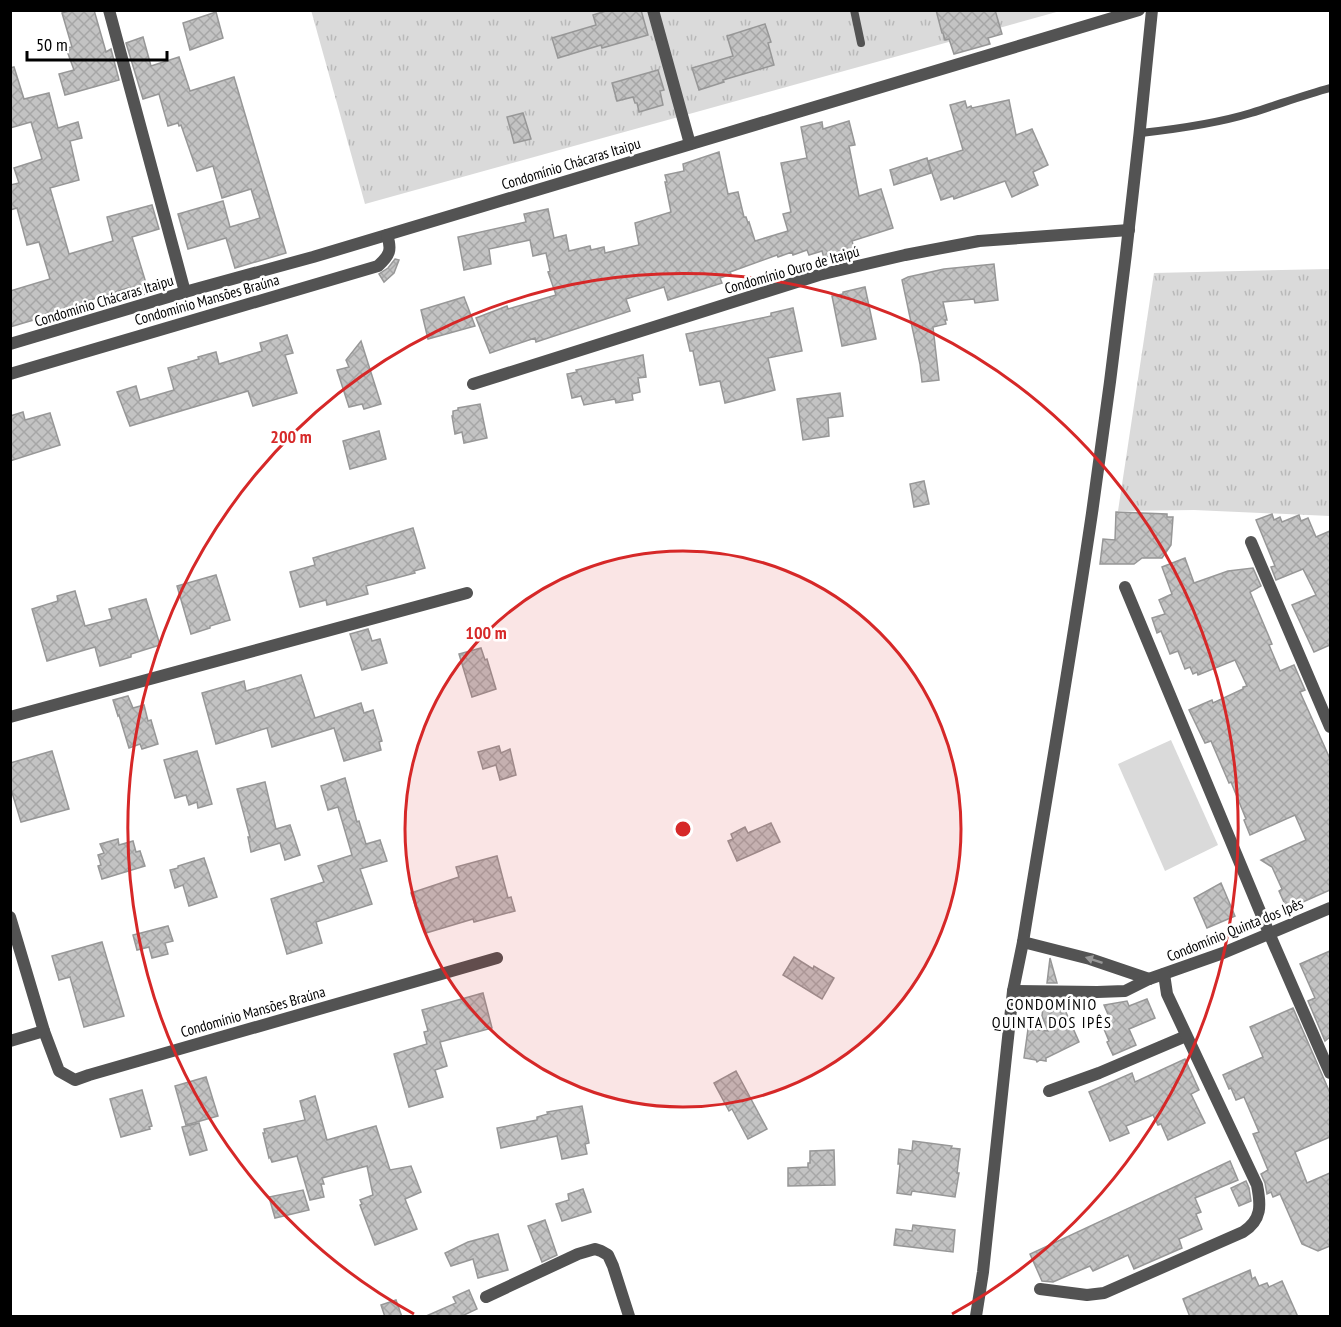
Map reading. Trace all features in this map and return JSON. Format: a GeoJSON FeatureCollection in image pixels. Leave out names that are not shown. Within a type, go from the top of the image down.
{"type":"FeatureCollection","features":[{"type":"Feature","properties":{"kind":"street"},"geometry":{"type":"LineString","coordinates":[[109,10],[185,292]]}},
{"type":"Feature","properties":{"kind":"street"},"geometry":{"type":"LineString","coordinates":[[653,10],[690,144]]}},
{"type":"Feature","properties":{"kind":"street","name":"Condomínio Chácaras Itaipu"},"geometry":{"type":"LineString","coordinates":[[10,344],[387,235],[1139,10]]}},
{"type":"Feature","properties":{"kind":"street"},"geometry":{"type":"LineString","coordinates":[[976,1317],[1014,992],[1093,510],[1141,132],[1152,10]]}},
{"type":"Feature","properties":{"kind":"street","name":"Condomínio Ouro de Itaipú"},"geometry":{"type":"LineString","coordinates":[[473,384],[819,275],[979,241],[1129,230]]}},
{"type":"Feature","properties":{"kind":"street","name":"Condomínio Mansões Braúna"},"geometry":{"type":"LineString","coordinates":[[10,374],[378,266],[386,259],[391,247],[387,235]]}},
{"type":"Feature","properties":{"kind":"street"},"geometry":{"type":"LineString","coordinates":[[1251,542],[1330,727]]}},
{"type":"Feature","properties":{"kind":"street"},"geometry":{"type":"LineString","coordinates":[[1125,587],[1330,1073]]}},
{"type":"Feature","properties":{"kind":"street"},"geometry":{"type":"LineString","coordinates":[[10,717],[467,592]]}},
{"type":"Feature","properties":{"kind":"street","name":"Condomínio Quinta dos Ipês"},"geometry":{"type":"LineString","coordinates":[[1014,992],[1125,991],[1149,979],[1223,953],[1330,908]]}},
{"type":"Feature","properties":{"kind":"street","name":"Condomínio Mansões Braúna"},"geometry":{"type":"LineString","coordinates":[[10,917],[44,1031],[59,1071],[75,1080],[497,958]]}},
{"type":"Feature","properties":{"kind":"street"},"geometry":{"type":"LineString","coordinates":[[1023,942],[1090,959],[1149,979]]}},
{"type":"Feature","properties":{"kind":"street"},"geometry":{"type":"LineString","coordinates":[[1040,1289],[1087,1295],[1104,1293],[1243,1232],[1255,1222],[1260,1200],[1257,1185],[1167,994],[1164,974]]}},
{"type":"Feature","properties":{"kind":"street"},"geometry":{"type":"LineString","coordinates":[[10,1041],[44,1031]]}},
{"type":"Feature","properties":{"kind":"street"},"geometry":{"type":"LineString","coordinates":[[1049,1091],[1099,1073],[1186,1036]]}},
{"type":"Feature","properties":{"kind":"street"},"geometry":{"type":"LineString","coordinates":[[486,1297],[578,1254],[595,1249],[608,1255],[629,1317]]}},
{"type":"Feature","properties":{"kind":"lane"},"geometry":{"type":"LineString","coordinates":[[854,10],[861,43]]}},
{"type":"Feature","properties":{"kind":"lane"},"geometry":{"type":"LineString","coordinates":[[1141,132],[1193,126],[1249,114],[1330,88]]}},
{"type":"Feature","properties":{"kind":"green space"},"geometry":{"type":"Polygon","coordinates":[[[311,10],[1060,11],[365,204],[311,10]]]}},
{"type":"Feature","properties":{"kind":"green space"},"geometry":{"type":"Polygon","coordinates":[[[1330,269],[1330,516],[1194,510],[1118,511],[1154,273],[1330,269]]]}},
{"type":"Feature","properties":{"kind":"green space"},"geometry":{"type":"Polygon","coordinates":[[[1171,740],[1218,845],[1165,871],[1118,764],[1171,740]]]}},
{"type":"Feature","properties":{"kind":"building"},"geometry":{"type":"Polygon","coordinates":[[[72,10],[94,10],[106,52],[111,49],[119,80],[65,95],[59,74],[74,70],[66,48],[72,47],[62,13],[72,10]]]}},
{"type":"Feature","properties":{"kind":"building"},"geometry":{"type":"Polygon","coordinates":[[[609,10],[641,10],[648,35],[602,48],[601,45],[558,58],[552,38],[596,25],[593,15],[609,10]]]}},
{"type":"Feature","properties":{"kind":"building"},"geometry":{"type":"Polygon","coordinates":[[[936,10],[995,10],[1002,34],[988,38],[990,44],[954,54],[949,39],[945,40],[942,33],[936,10]]]}},
{"type":"Feature","properties":{"kind":"building"},"geometry":{"type":"Polygon","coordinates":[[[216,12],[223,38],[190,50],[183,23],[216,12]]]}},
{"type":"Feature","properties":{"kind":"building"},"geometry":{"type":"Polygon","coordinates":[[[765,24],[771,42],[768,43],[774,65],[723,80],[724,82],[699,90],[692,68],[733,56],[727,36],[765,24]]]}},
{"type":"Feature","properties":{"kind":"building"},"geometry":{"type":"Polygon","coordinates":[[[143,37],[151,66],[179,57],[190,91],[234,77],[286,253],[235,268],[226,238],[188,249],[178,214],[223,201],[230,227],[260,218],[251,189],[222,198],[213,166],[197,171],[181,125],[179,126],[178,123],[168,126],[159,94],[143,99],[126,43],[143,37]]]}},
{"type":"Feature","properties":{"kind":"building"},"geometry":{"type":"Polygon","coordinates":[[[14,67],[24,99],[49,93],[58,128],[78,122],[82,138],[70,141],[79,180],[50,188],[69,254],[113,241],[107,217],[152,205],[159,229],[132,237],[149,293],[131,298],[128,288],[84,302],[87,312],[39,326],[37,319],[10,327],[10,291],[50,279],[39,242],[27,245],[17,208],[10,210],[10,185],[19,183],[14,168],[42,159],[31,122],[10,128],[10,68],[14,67]]]}},
{"type":"Feature","properties":{"kind":"building"},"geometry":{"type":"Polygon","coordinates":[[[658,70],[664,90],[660,91],[663,105],[639,112],[633,97],[617,101],[612,83],[658,70]]]}},
{"type":"Feature","properties":{"kind":"building"},"geometry":{"type":"Polygon","coordinates":[[[1009,100],[1016,135],[1032,129],[1048,165],[1033,172],[1038,185],[1012,197],[1005,181],[954,199],[953,196],[941,200],[928,161],[963,150],[950,105],[965,101],[967,108],[971,106],[972,108],[1009,100]]]}},
{"type":"Feature","properties":{"kind":"building"},"geometry":{"type":"Polygon","coordinates":[[[523,113],[531,139],[514,143],[507,117],[523,113]]]}},
{"type":"Feature","properties":{"kind":"building"},"geometry":{"type":"Polygon","coordinates":[[[849,121],[855,145],[849,146],[859,196],[881,189],[893,228],[852,241],[854,248],[824,258],[822,251],[809,255],[807,250],[793,255],[792,252],[778,257],[777,255],[730,272],[731,274],[720,278],[722,283],[668,300],[664,287],[626,299],[630,311],[536,342],[535,338],[490,353],[476,318],[507,306],[508,309],[556,295],[548,272],[550,271],[546,253],[533,256],[530,240],[489,249],[491,264],[464,270],[458,237],[526,222],[524,214],[548,209],[554,238],[566,235],[569,251],[590,246],[591,250],[604,247],[605,253],[639,245],[635,223],[671,212],[665,175],[684,171],[683,164],[719,152],[728,194],[738,192],[744,217],[749,222],[755,241],[788,231],[783,214],[791,212],[781,163],[807,158],[801,127],[822,122],[823,129],[849,121]]]}},
{"type":"Feature","properties":{"kind":"building"},"geometry":{"type":"Polygon","coordinates":[[[927,158],[931,173],[894,185],[890,170],[927,158]]]}},
{"type":"Feature","properties":{"kind":"building"},"geometry":{"type":"Polygon","coordinates":[[[395,259],[399,260],[394,273],[384,282],[379,274],[395,259]]]}},
{"type":"Feature","properties":{"kind":"building"},"geometry":{"type":"Polygon","coordinates":[[[994,264],[998,300],[975,303],[974,299],[943,302],[946,324],[933,327],[939,380],[922,382],[902,280],[944,269],[994,264]]]}},
{"type":"Feature","properties":{"kind":"building"},"geometry":{"type":"Polygon","coordinates":[[[865,287],[876,339],[842,346],[832,296],[865,287]]]}},
{"type":"Feature","properties":{"kind":"building"},"geometry":{"type":"Polygon","coordinates":[[[464,297],[475,326],[428,339],[421,310],[464,297]]]}},
{"type":"Feature","properties":{"kind":"building"},"geometry":{"type":"Polygon","coordinates":[[[793,308],[802,351],[768,358],[775,390],[725,403],[720,381],[700,385],[693,351],[690,351],[686,334],[771,316],[771,313],[793,308]]]}},
{"type":"Feature","properties":{"kind":"building"},"geometry":{"type":"Polygon","coordinates":[[[287,335],[293,353],[285,355],[297,393],[253,406],[248,391],[130,426],[117,392],[136,386],[140,400],[174,390],[168,368],[216,352],[219,364],[262,351],[260,343],[287,335]]]}},
{"type":"Feature","properties":{"kind":"building"},"geometry":{"type":"Polygon","coordinates":[[[361,341],[381,404],[364,409],[362,404],[349,407],[337,370],[349,367],[346,360],[361,341]]]}},
{"type":"Feature","properties":{"kind":"building"},"geometry":{"type":"Polygon","coordinates":[[[643,355],[646,377],[638,378],[640,392],[632,394],[633,400],[616,403],[615,399],[584,405],[581,396],[572,398],[567,374],[643,355]]]}},
{"type":"Feature","properties":{"kind":"building"},"geometry":{"type":"Polygon","coordinates":[[[840,393],[843,416],[828,418],[829,436],[803,440],[797,399],[840,393]]]}},
{"type":"Feature","properties":{"kind":"building"},"geometry":{"type":"Polygon","coordinates":[[[480,404],[487,438],[464,443],[462,432],[455,434],[453,411],[480,404]]]}},
{"type":"Feature","properties":{"kind":"building"},"geometry":{"type":"Polygon","coordinates":[[[23,412],[25,420],[50,413],[60,445],[10,461],[10,416],[23,412]]]}},
{"type":"Feature","properties":{"kind":"building"},"geometry":{"type":"Polygon","coordinates":[[[379,431],[386,459],[350,469],[343,441],[379,431]]]}},
{"type":"Feature","properties":{"kind":"building"},"geometry":{"type":"Polygon","coordinates":[[[924,481],[929,504],[914,507],[910,484],[924,481]]]}},
{"type":"Feature","properties":{"kind":"building"},"geometry":{"type":"Polygon","coordinates":[[[1116,512],[1167,514],[1167,517],[1173,517],[1171,545],[1162,558],[1142,558],[1134,564],[1100,564],[1103,539],[1115,540],[1116,512]]]}},
{"type":"Feature","properties":{"kind":"building"},"geometry":{"type":"Polygon","coordinates":[[[1272,514],[1274,520],[1280,517],[1282,522],[1299,515],[1301,521],[1308,518],[1316,537],[1330,531],[1330,645],[1314,652],[1292,605],[1316,595],[1303,569],[1276,580],[1271,567],[1275,566],[1256,520],[1272,514]]]}},
{"type":"Feature","properties":{"kind":"building"},"geometry":{"type":"Polygon","coordinates":[[[413,528],[425,568],[414,571],[415,573],[366,586],[368,594],[327,605],[326,600],[300,607],[290,572],[315,565],[313,558],[413,528]]]}},
{"type":"Feature","properties":{"kind":"building"},"geometry":{"type":"Polygon","coordinates":[[[1185,558],[1194,583],[1228,571],[1253,568],[1261,586],[1250,592],[1272,644],[1269,645],[1280,671],[1294,665],[1305,690],[1300,692],[1330,759],[1330,890],[1287,909],[1279,891],[1282,889],[1272,867],[1261,860],[1306,840],[1295,815],[1250,835],[1231,782],[1229,783],[1211,741],[1205,743],[1189,710],[1212,700],[1213,703],[1247,686],[1235,660],[1198,675],[1197,672],[1193,674],[1190,667],[1185,669],[1178,651],[1170,654],[1161,631],[1157,633],[1152,618],[1165,614],[1159,600],[1172,594],[1162,567],[1185,558]]]}},
{"type":"Feature","properties":{"kind":"building"},"geometry":{"type":"Polygon","coordinates":[[[216,575],[230,620],[191,634],[177,586],[216,575]]]}},
{"type":"Feature","properties":{"kind":"building"},"geometry":{"type":"Polygon","coordinates":[[[75,591],[85,626],[112,619],[109,609],[146,599],[160,645],[100,666],[95,647],[47,661],[32,609],[58,601],[57,596],[75,591]]]}},
{"type":"Feature","properties":{"kind":"building"},"geometry":{"type":"Polygon","coordinates":[[[368,629],[372,641],[380,639],[387,663],[362,670],[350,634],[368,629]]]}},
{"type":"Feature","properties":{"kind":"building"},"geometry":{"type":"Polygon","coordinates":[[[481,648],[485,660],[487,659],[496,689],[472,697],[459,654],[481,648]]]}},
{"type":"Feature","properties":{"kind":"building"},"geometry":{"type":"Polygon","coordinates":[[[301,675],[315,718],[361,703],[364,713],[373,710],[382,741],[379,742],[381,750],[344,761],[334,728],[272,747],[267,728],[216,744],[202,693],[244,681],[246,691],[301,675]]]}},
{"type":"Feature","properties":{"kind":"building"},"geometry":{"type":"Polygon","coordinates":[[[128,696],[133,708],[144,705],[158,744],[142,749],[140,744],[129,748],[113,700],[128,696]]]}},
{"type":"Feature","properties":{"kind":"building"},"geometry":{"type":"Polygon","coordinates":[[[499,746],[501,753],[510,749],[516,775],[500,780],[496,765],[483,769],[478,752],[499,746]]]}},
{"type":"Feature","properties":{"kind":"building"},"geometry":{"type":"Polygon","coordinates":[[[52,751],[69,809],[21,822],[10,786],[10,763],[52,751]]]}},
{"type":"Feature","properties":{"kind":"building"},"geometry":{"type":"Polygon","coordinates":[[[197,751],[212,804],[198,808],[197,802],[189,805],[186,795],[175,798],[164,760],[197,751]]]}},
{"type":"Feature","properties":{"kind":"building"},"geometry":{"type":"Polygon","coordinates":[[[345,778],[357,822],[359,821],[366,844],[380,840],[387,861],[360,869],[372,904],[316,922],[322,943],[287,954],[271,899],[324,882],[318,866],[352,855],[338,807],[328,810],[321,786],[345,778]]]}},
{"type":"Feature","properties":{"kind":"building"},"geometry":{"type":"Polygon","coordinates":[[[265,782],[276,829],[290,825],[300,855],[285,860],[280,843],[251,852],[248,837],[250,837],[237,789],[265,782]]]}},
{"type":"Feature","properties":{"kind":"building"},"geometry":{"type":"Polygon","coordinates":[[[771,823],[780,842],[737,861],[728,841],[733,839],[731,834],[745,827],[748,833],[771,823]]]}},
{"type":"Feature","properties":{"kind":"building"},"geometry":{"type":"Polygon","coordinates":[[[118,839],[119,845],[133,841],[136,852],[140,851],[145,866],[102,879],[98,866],[101,865],[98,855],[104,853],[100,844],[118,839]]]}},
{"type":"Feature","properties":{"kind":"building"},"geometry":{"type":"Polygon","coordinates":[[[497,856],[508,898],[511,897],[515,911],[474,922],[473,919],[426,933],[411,893],[459,877],[456,867],[497,856]]]}},
{"type":"Feature","properties":{"kind":"building"},"geometry":{"type":"Polygon","coordinates":[[[204,858],[217,897],[189,906],[183,885],[175,888],[170,870],[204,858]]]}},
{"type":"Feature","properties":{"kind":"building"},"geometry":{"type":"Polygon","coordinates":[[[1221,883],[1235,916],[1207,928],[1194,898],[1221,883]]]}},
{"type":"Feature","properties":{"kind":"building"},"geometry":{"type":"Polygon","coordinates":[[[168,926],[173,941],[165,943],[168,954],[152,958],[149,947],[137,950],[133,935],[168,926]]]}},
{"type":"Feature","properties":{"kind":"building"},"geometry":{"type":"Polygon","coordinates":[[[102,942],[124,1016],[84,1027],[70,977],[59,980],[52,956],[102,942]]]}},
{"type":"Feature","properties":{"kind":"building"},"geometry":{"type":"Polygon","coordinates":[[[1330,951],[1330,1037],[1325,1041],[1308,1001],[1315,998],[1300,964],[1330,951]]]}},
{"type":"Feature","properties":{"kind":"building"},"geometry":{"type":"Polygon","coordinates":[[[794,957],[834,978],[822,999],[783,975],[794,957]]]}},
{"type":"Feature","properties":{"kind":"building"},"geometry":{"type":"Polygon","coordinates":[[[1050,958],[1057,983],[1047,983],[1050,958]]]}},
{"type":"Feature","properties":{"kind":"building"},"geometry":{"type":"Polygon","coordinates":[[[483,993],[492,1028],[440,1042],[447,1066],[435,1070],[443,1097],[409,1107],[394,1054],[427,1044],[424,1032],[428,1031],[422,1010],[483,993]]]}},
{"type":"Feature","properties":{"kind":"building"},"geometry":{"type":"Polygon","coordinates":[[[1147,999],[1155,1018],[1129,1029],[1136,1045],[1113,1055],[1101,1022],[1110,1019],[1104,1005],[1127,1001],[1129,1006],[1147,999]]]}},
{"type":"Feature","properties":{"kind":"building"},"geometry":{"type":"Polygon","coordinates":[[[1044,1000],[1062,1000],[1079,1042],[1046,1058],[1046,1061],[1037,1062],[1024,1058],[1028,1029],[1048,1031],[1042,1016],[1044,1000]]]}},
{"type":"Feature","properties":{"kind":"building"},"geometry":{"type":"Polygon","coordinates":[[[1293,1008],[1330,1093],[1330,1137],[1295,1152],[1307,1183],[1330,1173],[1330,1246],[1318,1251],[1302,1244],[1280,1194],[1273,1197],[1271,1192],[1267,1194],[1261,1174],[1268,1170],[1253,1134],[1259,1132],[1244,1097],[1236,1100],[1223,1075],[1263,1057],[1250,1027],[1293,1008]]]}},
{"type":"Feature","properties":{"kind":"building"},"geometry":{"type":"Polygon","coordinates":[[[1185,1059],[1199,1090],[1191,1094],[1205,1123],[1168,1140],[1161,1124],[1158,1125],[1153,1115],[1126,1126],[1129,1133],[1110,1141],[1089,1092],[1132,1073],[1135,1082],[1185,1059]]]}},
{"type":"Feature","properties":{"kind":"building"},"geometry":{"type":"Polygon","coordinates":[[[736,1071],[767,1129],[748,1139],[732,1109],[729,1111],[714,1083],[736,1071]]]}},
{"type":"Feature","properties":{"kind":"building"},"geometry":{"type":"Polygon","coordinates":[[[206,1077],[218,1116],[186,1125],[175,1086],[206,1077]]]}},
{"type":"Feature","properties":{"kind":"building"},"geometry":{"type":"Polygon","coordinates":[[[142,1090],[152,1126],[149,1127],[150,1129],[121,1137],[110,1099],[142,1090]]]}},
{"type":"Feature","properties":{"kind":"building"},"geometry":{"type":"Polygon","coordinates":[[[315,1096],[327,1140],[376,1126],[390,1170],[411,1166],[421,1192],[405,1199],[417,1229],[375,1245],[360,1205],[362,1204],[360,1200],[373,1195],[367,1166],[322,1178],[324,1197],[310,1200],[297,1156],[272,1162],[269,1158],[264,1129],[305,1120],[300,1101],[315,1096]]]}},
{"type":"Feature","properties":{"kind":"building"},"geometry":{"type":"Polygon","coordinates":[[[582,1106],[589,1143],[585,1144],[587,1154],[562,1159],[557,1136],[501,1148],[497,1128],[537,1120],[537,1117],[548,1114],[547,1112],[582,1106]]]}},
{"type":"Feature","properties":{"kind":"building"},"geometry":{"type":"Polygon","coordinates":[[[199,1123],[207,1150],[190,1155],[182,1127],[199,1123]]]}},
{"type":"Feature","properties":{"kind":"building"},"geometry":{"type":"Polygon","coordinates":[[[913,1141],[960,1149],[955,1197],[912,1191],[911,1195],[897,1193],[899,1149],[912,1151],[913,1141]]]}},
{"type":"Feature","properties":{"kind":"building"},"geometry":{"type":"Polygon","coordinates":[[[834,1150],[835,1185],[788,1186],[788,1168],[808,1167],[810,1151],[834,1150]]]}},
{"type":"Feature","properties":{"kind":"building"},"geometry":{"type":"Polygon","coordinates":[[[1230,1161],[1238,1180],[1195,1198],[1201,1212],[1196,1214],[1202,1229],[1179,1239],[1182,1248],[1134,1269],[1128,1255],[1093,1271],[1090,1266],[1053,1282],[1042,1281],[1030,1254],[1230,1161]]]}},
{"type":"Feature","properties":{"kind":"building"},"geometry":{"type":"Polygon","coordinates":[[[1246,1181],[1251,1201],[1239,1206],[1231,1188],[1246,1181]]]}},
{"type":"Feature","properties":{"kind":"building"},"geometry":{"type":"Polygon","coordinates":[[[583,1189],[591,1212],[562,1221],[556,1204],[569,1200],[568,1194],[583,1189]]]}},
{"type":"Feature","properties":{"kind":"building"},"geometry":{"type":"Polygon","coordinates":[[[303,1190],[309,1210],[275,1218],[269,1197],[303,1190]]]}},
{"type":"Feature","properties":{"kind":"building"},"geometry":{"type":"Polygon","coordinates":[[[545,1220],[557,1255],[542,1262],[528,1226],[545,1220]]]}},
{"type":"Feature","properties":{"kind":"building"},"geometry":{"type":"Polygon","coordinates":[[[913,1225],[955,1230],[953,1252],[894,1245],[896,1229],[912,1231],[913,1225]]]}},
{"type":"Feature","properties":{"kind":"building"},"geometry":{"type":"Polygon","coordinates":[[[498,1234],[508,1270],[478,1278],[473,1259],[451,1266],[445,1253],[468,1242],[498,1234]]]}},
{"type":"Feature","properties":{"kind":"building"},"geometry":{"type":"Polygon","coordinates":[[[1250,1270],[1252,1279],[1255,1277],[1259,1286],[1267,1283],[1269,1287],[1282,1281],[1298,1317],[1190,1317],[1183,1299],[1250,1270]]]}},
{"type":"Feature","properties":{"kind":"building"},"geometry":{"type":"Polygon","coordinates":[[[469,1290],[477,1309],[460,1317],[424,1317],[456,1303],[453,1297],[469,1290]]]}},
{"type":"Feature","properties":{"kind":"building"},"geometry":{"type":"Polygon","coordinates":[[[396,1300],[402,1317],[385,1317],[381,1305],[396,1300]]]}},
{"type":"Feature","properties":{"kind":"district","name":"CONDOMÍNIO QUINTA DOS IPÊS"},"geometry":{"type":"Point","coordinates":[1052,1013]}}]}
